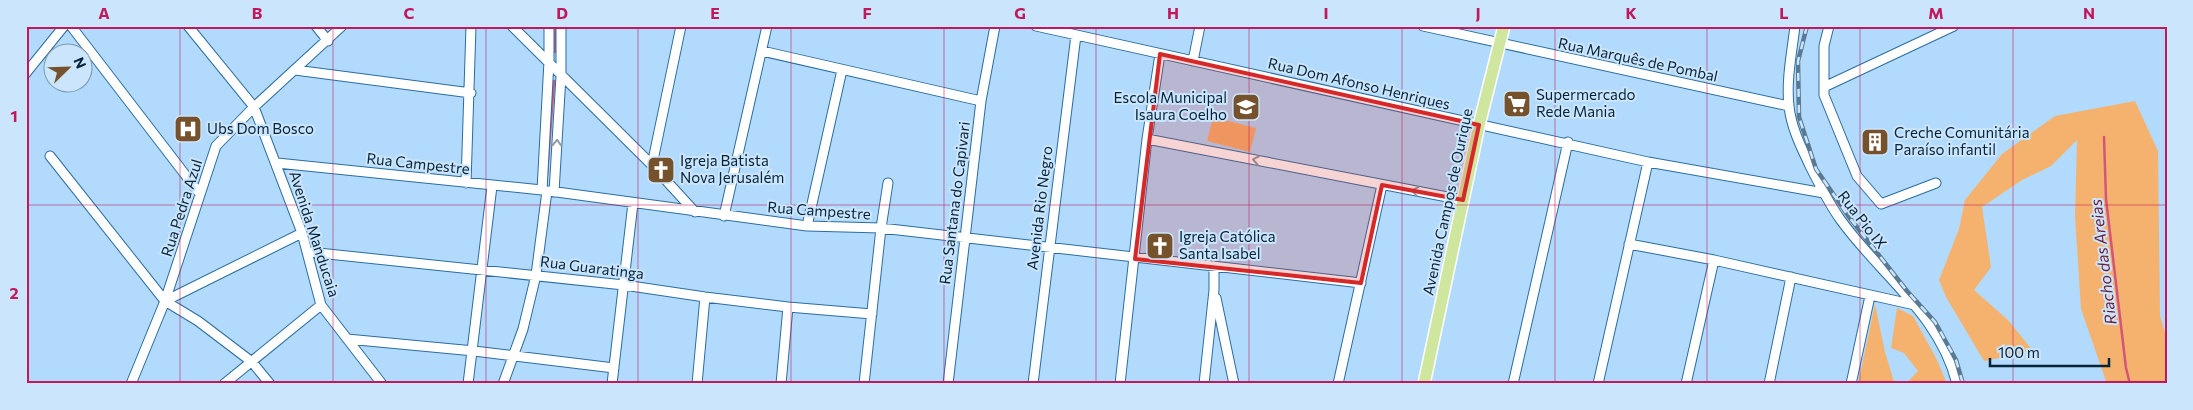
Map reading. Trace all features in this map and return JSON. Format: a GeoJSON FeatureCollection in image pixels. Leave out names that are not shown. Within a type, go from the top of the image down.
{"type":"FeatureCollection","features":[{"type":"Feature","properties":{"kind":"main road","name":"Avenida Campos de Ourique"},"geometry":{"type":"LineString","coordinates":[[1424,384],[1479,125],[1504,26]]}},
{"type":"Feature","properties":{"kind":"street"},"geometry":{"type":"LineString","coordinates":[[26,73],[64,26]]}},
{"type":"Feature","properties":{"kind":"street"},"geometry":{"type":"LineString","coordinates":[[71,26],[200,194]]}},
{"type":"Feature","properties":{"kind":"street","name":"Avenida Manducaia"},"geometry":{"type":"LineString","coordinates":[[188,26],[254,107],[302,233],[321,305],[382,384]]}},
{"type":"Feature","properties":{"kind":"street"},"geometry":{"type":"LineString","coordinates":[[316,26],[328,41]]}},
{"type":"Feature","properties":{"kind":"street","name":"Rua Pedra Azul"},"geometry":{"type":"LineString","coordinates":[[131,384],[165,301],[216,146],[254,107],[328,41],[342,26]]}},
{"type":"Feature","properties":{"kind":"street"},"geometry":{"type":"LineString","coordinates":[[466,183],[471,93],[471,26]]}},
{"type":"Feature","properties":{"kind":"street"},"geometry":{"type":"LineString","coordinates":[[512,26],[652,165],[695,212]]}},
{"type":"Feature","properties":{"kind":"street"},"geometry":{"type":"LineString","coordinates":[[547,191],[549,26]]}},
{"type":"Feature","properties":{"kind":"street"},"geometry":{"type":"LineString","coordinates":[[504,384],[514,357],[536,275],[561,76],[560,26]]}},
{"type":"Feature","properties":{"kind":"street"},"geometry":{"type":"LineString","coordinates":[[652,165],[681,26]]}},
{"type":"Feature","properties":{"kind":"street"},"geometry":{"type":"LineString","coordinates":[[724,216],[767,26]]}},
{"type":"Feature","properties":{"kind":"street","name":"Rua Santana do Capivari"},"geometry":{"type":"LineString","coordinates":[[948,384],[981,101],[995,26]]}},
{"type":"Feature","properties":{"kind":"street","name":"Rua Dom Afonso Henriques"},"geometry":{"type":"LineString","coordinates":[[1036,26],[1479,125],[1568,142],[1648,162],[1824,193]]}},
{"type":"Feature","properties":{"kind":"street"},"geometry":{"type":"LineString","coordinates":[[1193,61],[1200,26]]}},
{"type":"Feature","properties":{"kind":"street","name":"Rua Marquês de Pombal"},"geometry":{"type":"LineString","coordinates":[[1423,26],[1789,106]]}},
{"type":"Feature","properties":{"kind":"street","name":"Rua Pio IX"},"geometry":{"type":"LineString","coordinates":[[1795,26],[1789,80],[1789,106],[1798,142],[1824,193],[1840,219],[1915,305],[1938,335],[1954,371],[1957,384]]}},
{"type":"Feature","properties":{"kind":"street"},"geometry":{"type":"LineString","coordinates":[[1830,26],[1824,46],[1824,95],[1830,114],[1857,176],[1881,204],[1936,183]]}},
{"type":"Feature","properties":{"kind":"street"},"geometry":{"type":"LineString","coordinates":[[1824,87],[1954,26]]}},
{"type":"Feature","properties":{"kind":"street","name":"Avenida Rio Negro"},"geometry":{"type":"LineString","coordinates":[[1033,384],[1048,248],[1076,35]]}},
{"type":"Feature","properties":{"kind":"street"},"geometry":{"type":"LineString","coordinates":[[762,51],[981,101]]}},
{"type":"Feature","properties":{"kind":"street"},"geometry":{"type":"LineString","coordinates":[[1120,384],[1147,139],[1160,54]]}},
{"type":"Feature","properties":{"kind":"street"},"geometry":{"type":"LineString","coordinates":[[295,70],[471,93]]}},
{"type":"Feature","properties":{"kind":"street"},"geometry":{"type":"LineString","coordinates":[[807,226],[842,70]]}},
{"type":"Feature","properties":{"kind":"street"},"geometry":{"type":"LineString","coordinates":[[1147,139],[1463,200]]}},
{"type":"Feature","properties":{"kind":"street"},"geometry":{"type":"LineString","coordinates":[[1513,384],[1568,142]]}},
{"type":"Feature","properties":{"kind":"street"},"geometry":{"type":"LineString","coordinates":[[50,156],[165,301],[198,321],[252,362],[270,384]]}},
{"type":"Feature","properties":{"kind":"street"},"geometry":{"type":"LineString","coordinates":[[1598,384],[1648,162]]}},
{"type":"Feature","properties":{"kind":"street","name":"Rua Campestre"},"geometry":{"type":"LineString","coordinates":[[276,163],[547,191],[807,226],[881,228],[1135,259],[1361,283]]}},
{"type":"Feature","properties":{"kind":"street"},"geometry":{"type":"LineString","coordinates":[[864,384],[881,228],[888,183]]}},
{"type":"Feature","properties":{"kind":"street"},"geometry":{"type":"LineString","coordinates":[[1338,384],[1382,184]]}},
{"type":"Feature","properties":{"kind":"street"},"geometry":{"type":"LineString","coordinates":[[468,384],[474,351],[492,186]]}},
{"type":"Feature","properties":{"kind":"street"},"geometry":{"type":"LineString","coordinates":[[612,384],[633,203]]}},
{"type":"Feature","properties":{"kind":"street"},"geometry":{"type":"LineString","coordinates":[[165,301],[302,233]]}},
{"type":"Feature","properties":{"kind":"street"},"geometry":{"type":"LineString","coordinates":[[1629,244],[1714,260],[1915,305]]}},
{"type":"Feature","properties":{"kind":"street","name":"Rua Guaratinga"},"geometry":{"type":"LineString","coordinates":[[308,252],[483,269],[624,285],[788,307],[872,314]]}},
{"type":"Feature","properties":{"kind":"street"},"geometry":{"type":"LineString","coordinates":[[1686,384],[1714,260]]}},
{"type":"Feature","properties":{"kind":"street"},"geometry":{"type":"LineString","coordinates":[[1204,384],[1214,290],[1214,266]]}},
{"type":"Feature","properties":{"kind":"street"},"geometry":{"type":"LineString","coordinates":[[1769,384],[1791,277]]}},
{"type":"Feature","properties":{"kind":"street"},"geometry":{"type":"LineString","coordinates":[[1214,290],[1234,384]]}},
{"type":"Feature","properties":{"kind":"street"},"geometry":{"type":"LineString","coordinates":[[1851,384],[1870,296]]}},
{"type":"Feature","properties":{"kind":"street"},"geometry":{"type":"LineString","coordinates":[[697,384],[705,297]]}},
{"type":"Feature","properties":{"kind":"street"},"geometry":{"type":"LineString","coordinates":[[224,384],[321,305]]}},
{"type":"Feature","properties":{"kind":"street"},"geometry":{"type":"LineString","coordinates":[[781,384],[788,307]]}},
{"type":"Feature","properties":{"kind":"street"},"geometry":{"type":"LineString","coordinates":[[347,339],[474,351],[614,368]]}},
{"type":"Feature","properties":{"kind":"highlighted area"},"geometry":{"type":"Polygon","coordinates":[[[1160,54],[1479,125],[1463,200],[1382,185],[1361,283],[1135,259],[1160,54]]]}},
{"type":"Feature","properties":{"kind":"shaded area"},"geometry":{"type":"Polygon","coordinates":[[[2135,101],[2158,151],[2160,316],[2167,339],[2167,384],[2107,384],[2081,309],[2075,216],[2077,140],[2051,166],[2022,180],[1982,207],[1991,267],[1974,290],[2008,320],[2033,351],[1984,361],[1946,297],[1939,280],[1959,229],[1965,200],[2002,154],[2055,116],[2135,101]]]}},
{"type":"Feature","properties":{"kind":"shaded area"},"geometry":{"type":"Polygon","coordinates":[[[1213,117],[1256,128],[1250,152],[1207,141],[1213,117]]]}},
{"type":"Feature","properties":{"kind":"shaded area"},"geometry":{"type":"Polygon","coordinates":[[[1875,304],[1885,352],[1894,382],[1901,384],[1858,384],[1875,304]]]}},
{"type":"Feature","properties":{"kind":"shaded area"},"geometry":{"type":"Polygon","coordinates":[[[1897,308],[1913,316],[1937,360],[1947,384],[1906,384],[1918,371],[1904,353],[1891,348],[1897,308]]]}},
{"type":"Feature","properties":{"kind":"waterway"},"geometry":{"type":"LineString","coordinates":[[555,26],[555,52]]}},
{"type":"Feature","properties":{"kind":"waterway"},"geometry":{"type":"LineString","coordinates":[[547,175],[554,81]]}},
{"type":"Feature","properties":{"kind":"waterway","name":"Riacho das Areias"},"geometry":{"type":"LineString","coordinates":[[2104,137],[2106,199],[2126,368],[2130,384]]}},
{"type":"Feature","properties":{"kind":"railway"},"geometry":{"type":"LineString","coordinates":[[1807,26],[1798,61],[1799,117],[1816,169],[1849,217],[1907,291],[1935,322],[1956,360],[1963,384]]}},
{"type":"Feature","properties":{"kind":"place","name":"Supermercado Rede Mania"},"geometry":{"type":"Point","coordinates":[1517,104]}},
{"type":"Feature","properties":{"kind":"place","name":"Escola Municipal Isaura Coelho"},"geometry":{"type":"Point","coordinates":[1246,107]}},
{"type":"Feature","properties":{"kind":"place","name":"Ubs Dom Bosco"},"geometry":{"type":"Point","coordinates":[188,129]}},
{"type":"Feature","properties":{"kind":"place","name":"Creche Comunitária Paraíso infantil"},"geometry":{"type":"Point","coordinates":[1875,142]}},
{"type":"Feature","properties":{"kind":"place","name":"Igreja Batista Nova Jerusalém"},"geometry":{"type":"Point","coordinates":[661,170]}},
{"type":"Feature","properties":{"kind":"place","name":"Igreja Católica Santa Isabel"},"geometry":{"type":"Point","coordinates":[1160,246]}}]}
